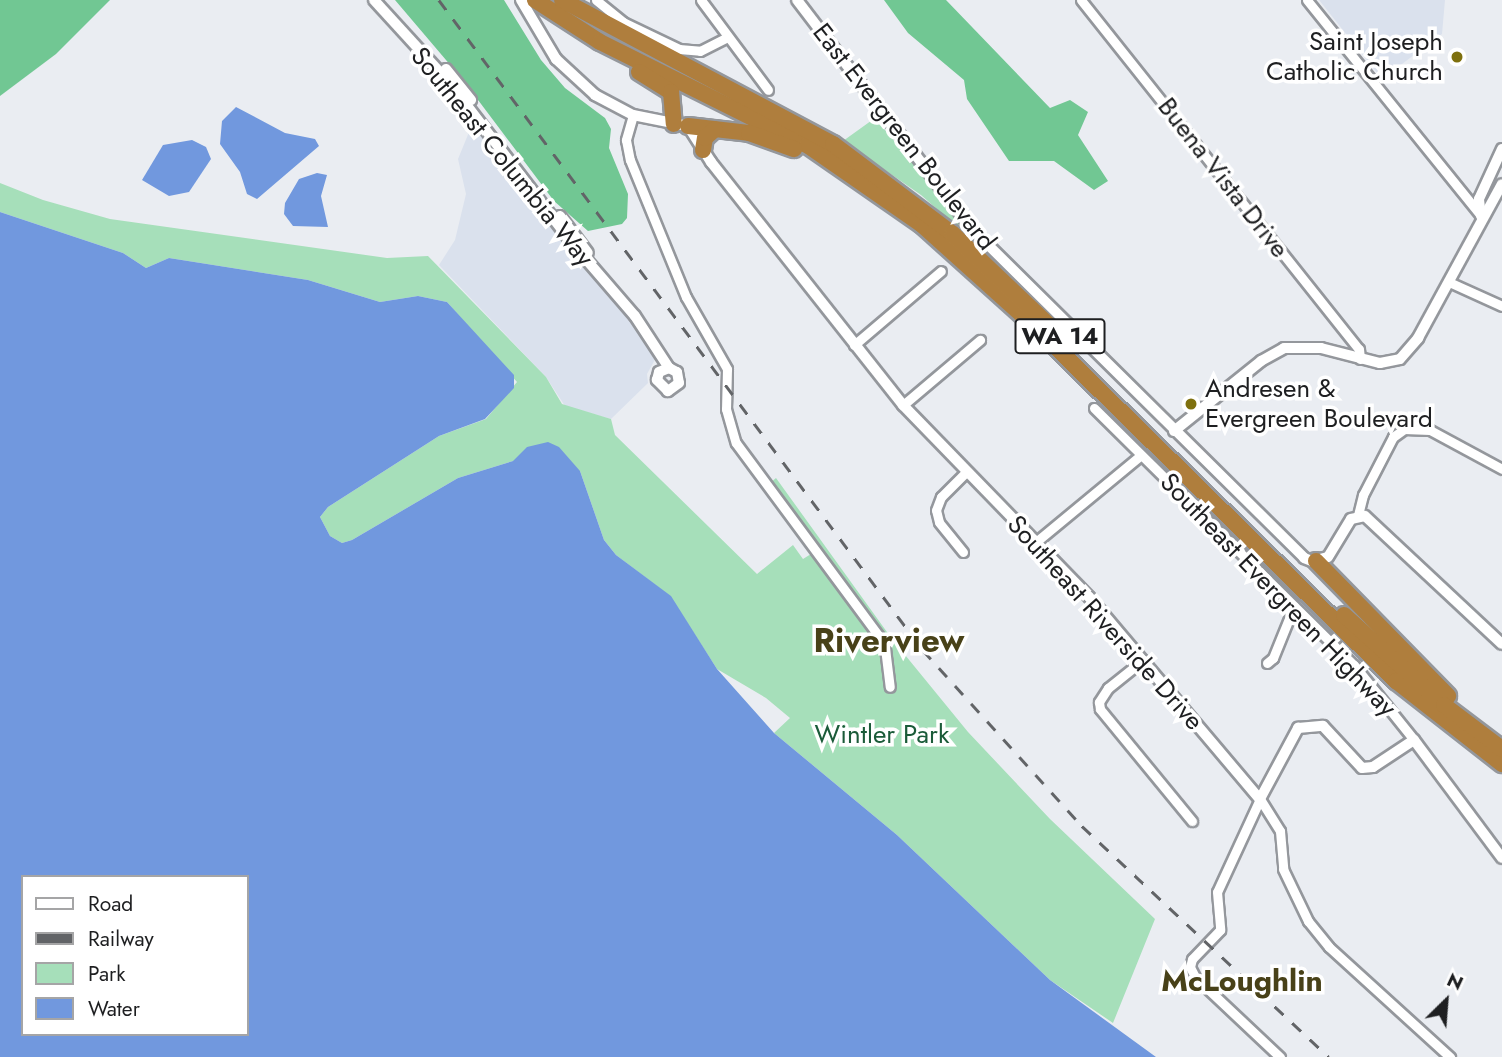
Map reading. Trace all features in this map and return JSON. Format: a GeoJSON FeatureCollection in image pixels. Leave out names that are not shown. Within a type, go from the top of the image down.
{"type":"FeatureCollection","features":[{"type":"Feature","properties":{"kind":"highway","name":"WA 14"},"geometry":{"type":"LineString","coordinates":[[535,0],[565,21],[778,129],[888,199],[1032,324],[1396,681],[1502,764]]}},
{"type":"Feature","properties":{"kind":"highway","name":"WA 14"},"geometry":{"type":"LineString","coordinates":[[562,0],[633,41],[771,107],[914,201],[992,268],[1357,628],[1444,705],[1502,749]]}},
{"type":"Feature","properties":{"kind":"highway"},"geometry":{"type":"LineString","coordinates":[[565,21],[671,92],[681,125],[770,138],[888,199]]}},
{"type":"Feature","properties":{"kind":"highway"},"geometry":{"type":"LineString","coordinates":[[703,150],[705,138],[715,129]]}},
{"type":"Feature","properties":{"kind":"highway"},"geometry":{"type":"LineString","coordinates":[[1316,561],[1502,749]]}},
{"type":"Feature","properties":{"kind":"street","name":"Southeast Columbia Way"},"geometry":{"type":"LineString","coordinates":[[374,0],[449,82],[572,243],[604,279]]}},
{"type":"Feature","properties":{"kind":"street","name":"Southeast Columbia Way"},"geometry":{"type":"LineString","coordinates":[[383,0],[457,81],[669,368]]}},
{"type":"Feature","properties":{"kind":"street"},"geometry":{"type":"LineString","coordinates":[[521,0],[556,59],[581,85],[633,115],[681,125]]}},
{"type":"Feature","properties":{"kind":"street"},"geometry":{"type":"LineString","coordinates":[[596,0],[623,22],[679,49],[700,51],[728,37]]}},
{"type":"Feature","properties":{"kind":"street"},"geometry":{"type":"LineString","coordinates":[[701,0],[768,90]]}},
{"type":"Feature","properties":{"kind":"street","name":"East Evergreen Boulevard"},"geometry":{"type":"LineString","coordinates":[[797,0],[973,230],[1304,558],[1316,561]]}},
{"type":"Feature","properties":{"kind":"street","name":"Buena Vista Drive"},"geometry":{"type":"LineString","coordinates":[[1081,0],[1359,349],[1360,359]]}},
{"type":"Feature","properties":{"kind":"street"},"geometry":{"type":"LineString","coordinates":[[1307,0],[1481,216]]}},
{"type":"Feature","properties":{"kind":"street"},"geometry":{"type":"LineString","coordinates":[[633,115],[626,140],[630,160],[686,297],[727,369],[726,409],[736,443],[878,635],[885,648],[890,687]]}},
{"type":"Feature","properties":{"kind":"street","name":"Southeast Riverside Drive"},"geometry":{"type":"LineString","coordinates":[[681,125],[903,405],[965,473],[1037,541],[1143,660],[1259,799],[1280,831],[1283,869],[1308,920],[1329,947],[1450,1057]]}},
{"type":"Feature","properties":{"kind":"street"},"geometry":{"type":"LineString","coordinates":[[1481,216],[1479,199],[1502,149]]}},
{"type":"Feature","properties":{"kind":"street"},"geometry":{"type":"LineString","coordinates":[[1174,431],[1261,361],[1284,348],[1321,348],[1380,363],[1400,359],[1418,338],[1481,216],[1492,207],[1502,184]]}},
{"type":"Feature","properties":{"kind":"street"},"geometry":{"type":"LineString","coordinates":[[854,345],[941,271]]}},
{"type":"Feature","properties":{"kind":"street"},"geometry":{"type":"LineString","coordinates":[[1449,282],[1502,306]]}},
{"type":"Feature","properties":{"kind":"street"},"geometry":{"type":"LineString","coordinates":[[903,405],[980,340]]}},
{"type":"Feature","properties":{"kind":"street","name":"Southeast Evergreen Highway"},"geometry":{"type":"LineString","coordinates":[[1094,408],[1354,665],[1502,858]]}},
{"type":"Feature","properties":{"kind":"street"},"geometry":{"type":"LineString","coordinates":[[1316,561],[1331,555],[1349,523],[1358,515],[1363,495],[1393,437],[1404,429],[1430,430],[1502,469]]}},
{"type":"Feature","properties":{"kind":"street"},"geometry":{"type":"LineString","coordinates":[[1037,541],[1141,455]]}},
{"type":"Feature","properties":{"kind":"street"},"geometry":{"type":"LineString","coordinates":[[963,552],[939,522],[936,510],[941,497],[965,473]]}},
{"type":"Feature","properties":{"kind":"street"},"geometry":{"type":"LineString","coordinates":[[1358,515],[1371,519],[1502,644]]}},
{"type":"Feature","properties":{"kind":"street"},"geometry":{"type":"LineString","coordinates":[[1266,663],[1273,658],[1294,606]]}},
{"type":"Feature","properties":{"kind":"street"},"geometry":{"type":"LineString","coordinates":[[1143,660],[1108,688],[1099,702],[1100,709],[1192,821]]}},
{"type":"Feature","properties":{"kind":"street"},"geometry":{"type":"LineString","coordinates":[[1280,1057],[1191,973],[1192,959],[1220,930],[1217,892],[1259,799],[1298,728],[1324,726],[1362,768],[1373,767],[1414,740]]}},
{"type":"Feature","properties":{"kind":"shaded area"},"geometry":{"type":"Polygon","coordinates":[[[1319,0],[1445,0],[1442,34],[1382,79],[1319,0]]]}},
{"type":"Feature","properties":{"kind":"shaded area"},"geometry":{"type":"Polygon","coordinates":[[[474,120],[657,356],[647,374],[648,383],[611,419],[565,406],[546,377],[439,265],[455,240],[466,194],[458,159],[474,120]]]}},
{"type":"Feature","properties":{"kind":"green space"},"geometry":{"type":"Polygon","coordinates":[[[0,0],[110,0],[56,54],[0,96],[0,0]]]}},
{"type":"Feature","properties":{"kind":"green space"},"geometry":{"type":"Polygon","coordinates":[[[395,0],[504,0],[541,60],[565,88],[605,118],[611,129],[609,148],[628,194],[627,218],[622,224],[588,231],[554,201],[463,80],[395,0]]]}},
{"type":"Feature","properties":{"kind":"green space"},"geometry":{"type":"Polygon","coordinates":[[[884,0],[946,0],[1050,108],[1070,100],[1088,112],[1078,135],[1108,181],[1094,190],[1054,161],[1009,161],[967,99],[964,80],[908,33],[884,0]]]}},
{"type":"Feature","properties":{"kind":"green space"},"geometry":{"type":"Polygon","coordinates":[[[875,118],[969,231],[963,232],[921,195],[843,141],[875,118]]]}},
{"type":"Feature","properties":{"kind":"green space","name":"Wintler Park"},"geometry":{"type":"Polygon","coordinates":[[[0,183],[43,200],[110,219],[387,258],[428,256],[546,377],[562,404],[611,419],[615,435],[757,574],[793,545],[803,559],[811,554],[763,489],[776,478],[892,639],[968,732],[1050,819],[1155,919],[1113,1023],[1050,980],[897,835],[774,733],[790,718],[766,698],[717,669],[670,596],[616,555],[604,540],[580,471],[513,461],[458,478],[352,540],[342,543],[330,536],[320,517],[328,507],[439,436],[486,419],[517,382],[447,302],[418,296],[380,302],[308,280],[169,258],[146,268],[123,253],[0,212],[0,183]]]}},
{"type":"Feature","properties":{"kind":"water"},"geometry":{"type":"Polygon","coordinates":[[[236,107],[285,133],[315,139],[319,146],[257,199],[247,194],[240,172],[220,144],[222,121],[236,107]]]}},
{"type":"Feature","properties":{"kind":"water"},"geometry":{"type":"Polygon","coordinates":[[[192,140],[206,147],[211,159],[189,192],[169,196],[142,180],[163,145],[192,140]]]}},
{"type":"Feature","properties":{"kind":"water"},"geometry":{"type":"Polygon","coordinates":[[[317,173],[327,175],[321,196],[328,227],[293,226],[284,214],[285,203],[299,179],[317,173]]]}},
{"type":"Feature","properties":{"kind":"water"},"geometry":{"type":"Polygon","coordinates":[[[0,212],[123,253],[146,268],[169,258],[308,280],[380,302],[418,296],[447,302],[514,375],[514,388],[485,419],[439,436],[328,507],[320,517],[330,536],[342,543],[352,540],[458,478],[513,461],[527,447],[548,442],[559,447],[580,471],[604,540],[616,555],[671,596],[717,669],[774,733],[897,835],[1050,980],[1156,1057],[0,1057],[0,212]]]}},
{"type":"Feature","properties":{"kind":"railway"},"geometry":{"type":"LineString","coordinates":[[439,0],[923,650],[1082,826],[1329,1057]]}},
{"type":"Feature","properties":{"kind":"place","name":"Saint Joseph Catholic Church"},"geometry":{"type":"Point","coordinates":[1457,57]}},
{"type":"Feature","properties":{"kind":"place","name":"Andresen & Evergreen Boulevard"},"geometry":{"type":"Point","coordinates":[1191,404]}},
{"type":"Feature","properties":{"kind":"district","name":"Riverview"},"geometry":{"type":"Point","coordinates":[889,641]}},
{"type":"Feature","properties":{"kind":"district","name":"McLoughlin"},"geometry":{"type":"Point","coordinates":[1242,981]}}]}
